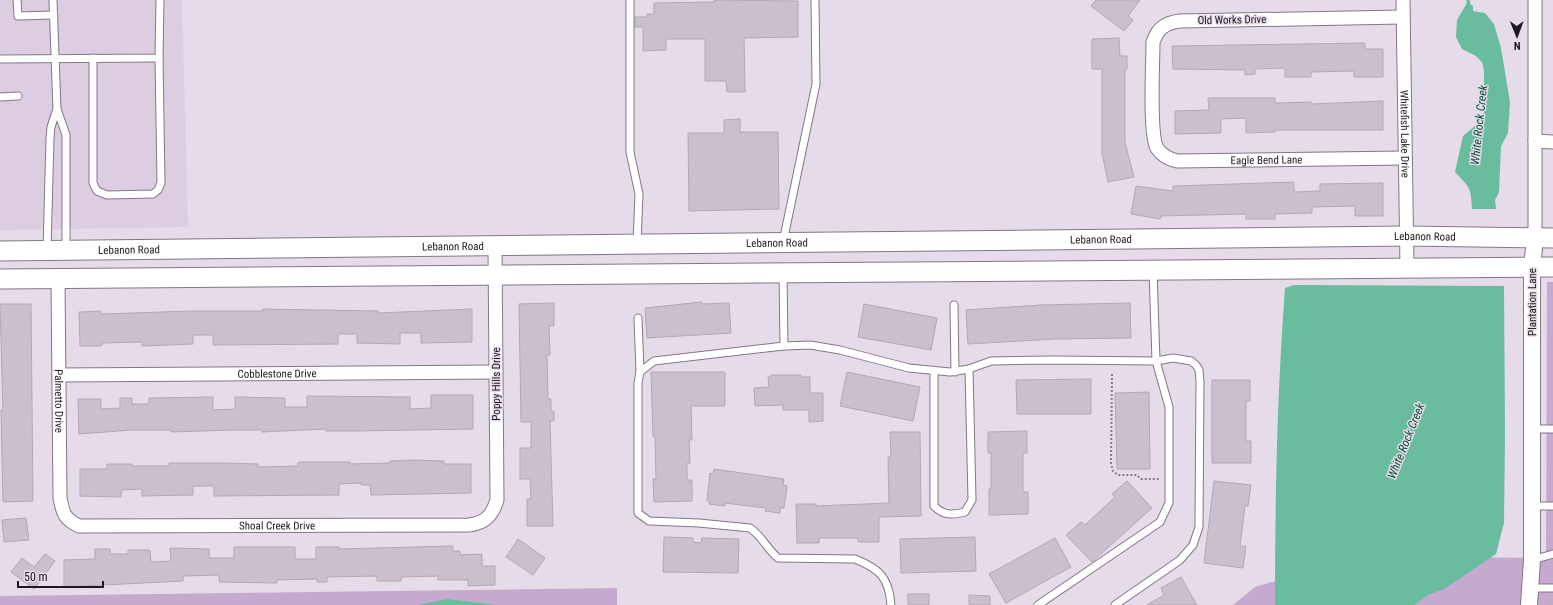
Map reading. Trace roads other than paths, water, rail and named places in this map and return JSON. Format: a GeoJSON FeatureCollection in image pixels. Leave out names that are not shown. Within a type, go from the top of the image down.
{"type":"FeatureCollection","features":[{"type":"Feature","properties":{"kind":"main road","name":"Lebanon Road"},"geometry":{"type":"LineString","coordinates":[[0,251],[1406,236],[1544,238]]}},
{"type":"Feature","properties":{"kind":"main road"},"geometry":{"type":"LineString","coordinates":[[1153,239],[1153,270]]}},
{"type":"Feature","properties":{"kind":"main road"},"geometry":{"type":"LineString","coordinates":[[783,243],[783,273]]}},
{"type":"Feature","properties":{"kind":"main road"},"geometry":{"type":"LineString","coordinates":[[56,250],[58,279]]}},
{"type":"Feature","properties":{"kind":"main road"},"geometry":{"type":"LineString","coordinates":[[0,279],[1553,267]]}},
{"type":"Feature","properties":{"kind":"street","name":"Whitefish Lake Drive"},"geometry":{"type":"LineString","coordinates":[[1403,0],[1402,17],[1407,268]]}},
{"type":"Feature","properties":{"kind":"street","name":"Plantation Lane"},"geometry":{"type":"LineString","coordinates":[[1529,605],[1532,560],[1532,267],[1544,238],[1535,142],[1535,0]]}},
{"type":"Feature","properties":{"kind":"street","name":"Old Works Drive"},"geometry":{"type":"LineString","coordinates":[[1153,123],[1153,42],[1157,32],[1168,23],[1180,21],[1402,17]]}},
{"type":"Feature","properties":{"kind":"street","name":"Eagle Bend Lane"},"geometry":{"type":"LineString","coordinates":[[1153,123],[1156,147],[1162,155],[1177,161],[1405,158]]}},
{"type":"Feature","properties":{"kind":"street"},"geometry":{"type":"LineString","coordinates":[[1535,142],[1553,142]]}},
{"type":"Feature","properties":{"kind":"street","name":"Poppy Hills Drive"},"geometry":{"type":"LineString","coordinates":[[487,520],[494,511],[497,500],[495,246]]}},
{"type":"Feature","properties":{"kind":"street","name":"Palmetto Drive"},"geometry":{"type":"LineString","coordinates":[[58,279],[60,498],[62,510],[68,521]]}},
{"type":"Feature","properties":{"kind":"street","name":"Cobblestone Drive"},"geometry":{"type":"LineString","coordinates":[[59,375],[496,372]]}},
{"type":"Feature","properties":{"kind":"street","name":"Shoal Creek Drive"},"geometry":{"type":"LineString","coordinates":[[68,521],[79,526],[469,526],[479,524],[487,520]]}},
{"type":"Feature","properties":{"kind":"lane"},"geometry":{"type":"LineString","coordinates":[[17,0],[18,16],[54,16]]}},
{"type":"Feature","properties":{"kind":"lane"},"geometry":{"type":"LineString","coordinates":[[54,0],[57,109],[66,135],[66,242],[56,250]]}},
{"type":"Feature","properties":{"kind":"lane"},"geometry":{"type":"LineString","coordinates":[[93,58],[93,183],[97,191],[106,195],[153,194],[158,190],[161,183],[159,58],[160,0]]}},
{"type":"Feature","properties":{"kind":"lane"},"geometry":{"type":"LineString","coordinates":[[630,0],[630,152],[639,194],[637,244]]}},
{"type":"Feature","properties":{"kind":"lane"},"geometry":{"type":"LineString","coordinates":[[783,243],[816,84],[815,0]]}},
{"type":"Feature","properties":{"kind":"lane"},"geometry":{"type":"LineString","coordinates":[[0,59],[159,58]]}},
{"type":"Feature","properties":{"kind":"lane"},"geometry":{"type":"LineString","coordinates":[[0,97],[18,96]]}},
{"type":"Feature","properties":{"kind":"lane"},"geometry":{"type":"LineString","coordinates":[[56,250],[49,145],[51,127],[57,109]]}},
{"type":"Feature","properties":{"kind":"lane"},"geometry":{"type":"LineString","coordinates":[[1038,605],[1160,522],[1168,502],[1169,407],[1156,361],[1153,270]]}},
{"type":"Feature","properties":{"kind":"lane"},"geometry":{"type":"LineString","coordinates":[[783,273],[784,346]]}},
{"type":"Feature","properties":{"kind":"lane"},"geometry":{"type":"LineString","coordinates":[[954,305],[955,372]]}},
{"type":"Feature","properties":{"kind":"lane"},"geometry":{"type":"LineString","coordinates":[[638,318],[640,372],[638,383],[638,513],[649,521],[699,523],[750,528],[757,533],[771,552],[778,558],[855,559],[866,563],[887,582],[891,605]]}},
{"type":"Feature","properties":{"kind":"lane"},"geometry":{"type":"LineString","coordinates":[[640,372],[654,361],[784,346],[810,345],[840,350],[909,368],[955,372],[969,369],[991,361],[1156,361],[1172,358],[1191,361],[1199,370],[1199,526],[1193,546],[1180,560],[1115,605]]}},
{"type":"Feature","properties":{"kind":"lane"},"geometry":{"type":"LineString","coordinates":[[934,371],[934,506],[946,514],[954,514],[965,512],[972,500],[969,369]]}},
{"type":"Feature","properties":{"kind":"lane"},"geometry":{"type":"LineString","coordinates":[[1532,429],[1553,429]]}},
{"type":"Feature","properties":{"kind":"lane"},"geometry":{"type":"LineString","coordinates":[[1532,506],[1553,506]]}},
{"type":"Feature","properties":{"kind":"lane"},"geometry":{"type":"LineString","coordinates":[[1532,560],[1553,554]]}},
{"type":"Feature","properties":{"kind":"lane"},"geometry":{"type":"LineString","coordinates":[[1530,588],[1553,588]]}},
{"type":"Feature","properties":{"kind":"water"},"geometry":{"type":"Polygon","coordinates":[[[1467,3],[1473,6],[1473,11],[1485,13],[1494,24],[1501,48],[1510,102],[1508,133],[1501,146],[1499,192],[1495,200],[1496,209],[1472,209],[1469,188],[1455,172],[1463,136],[1481,121],[1484,112],[1484,71],[1482,62],[1476,56],[1462,49],[1456,37],[1457,20],[1467,3]]]}},
{"type":"Feature","properties":{"kind":"water"},"geometry":{"type":"Polygon","coordinates":[[[1294,285],[1504,286],[1504,523],[1496,554],[1444,589],[1428,595],[1414,605],[1275,605],[1277,446],[1282,328],[1285,288],[1294,285]]]}},
{"type":"Feature","properties":{"kind":"water"},"geometry":{"type":"Polygon","coordinates":[[[448,599],[496,605],[418,605],[448,599]]]}},
{"type":"Feature","properties":{"kind":"waterway","name":"White Rock Creek"},"geometry":{"type":"LineString","coordinates":[[1468,0],[1469,7]]}}]}
